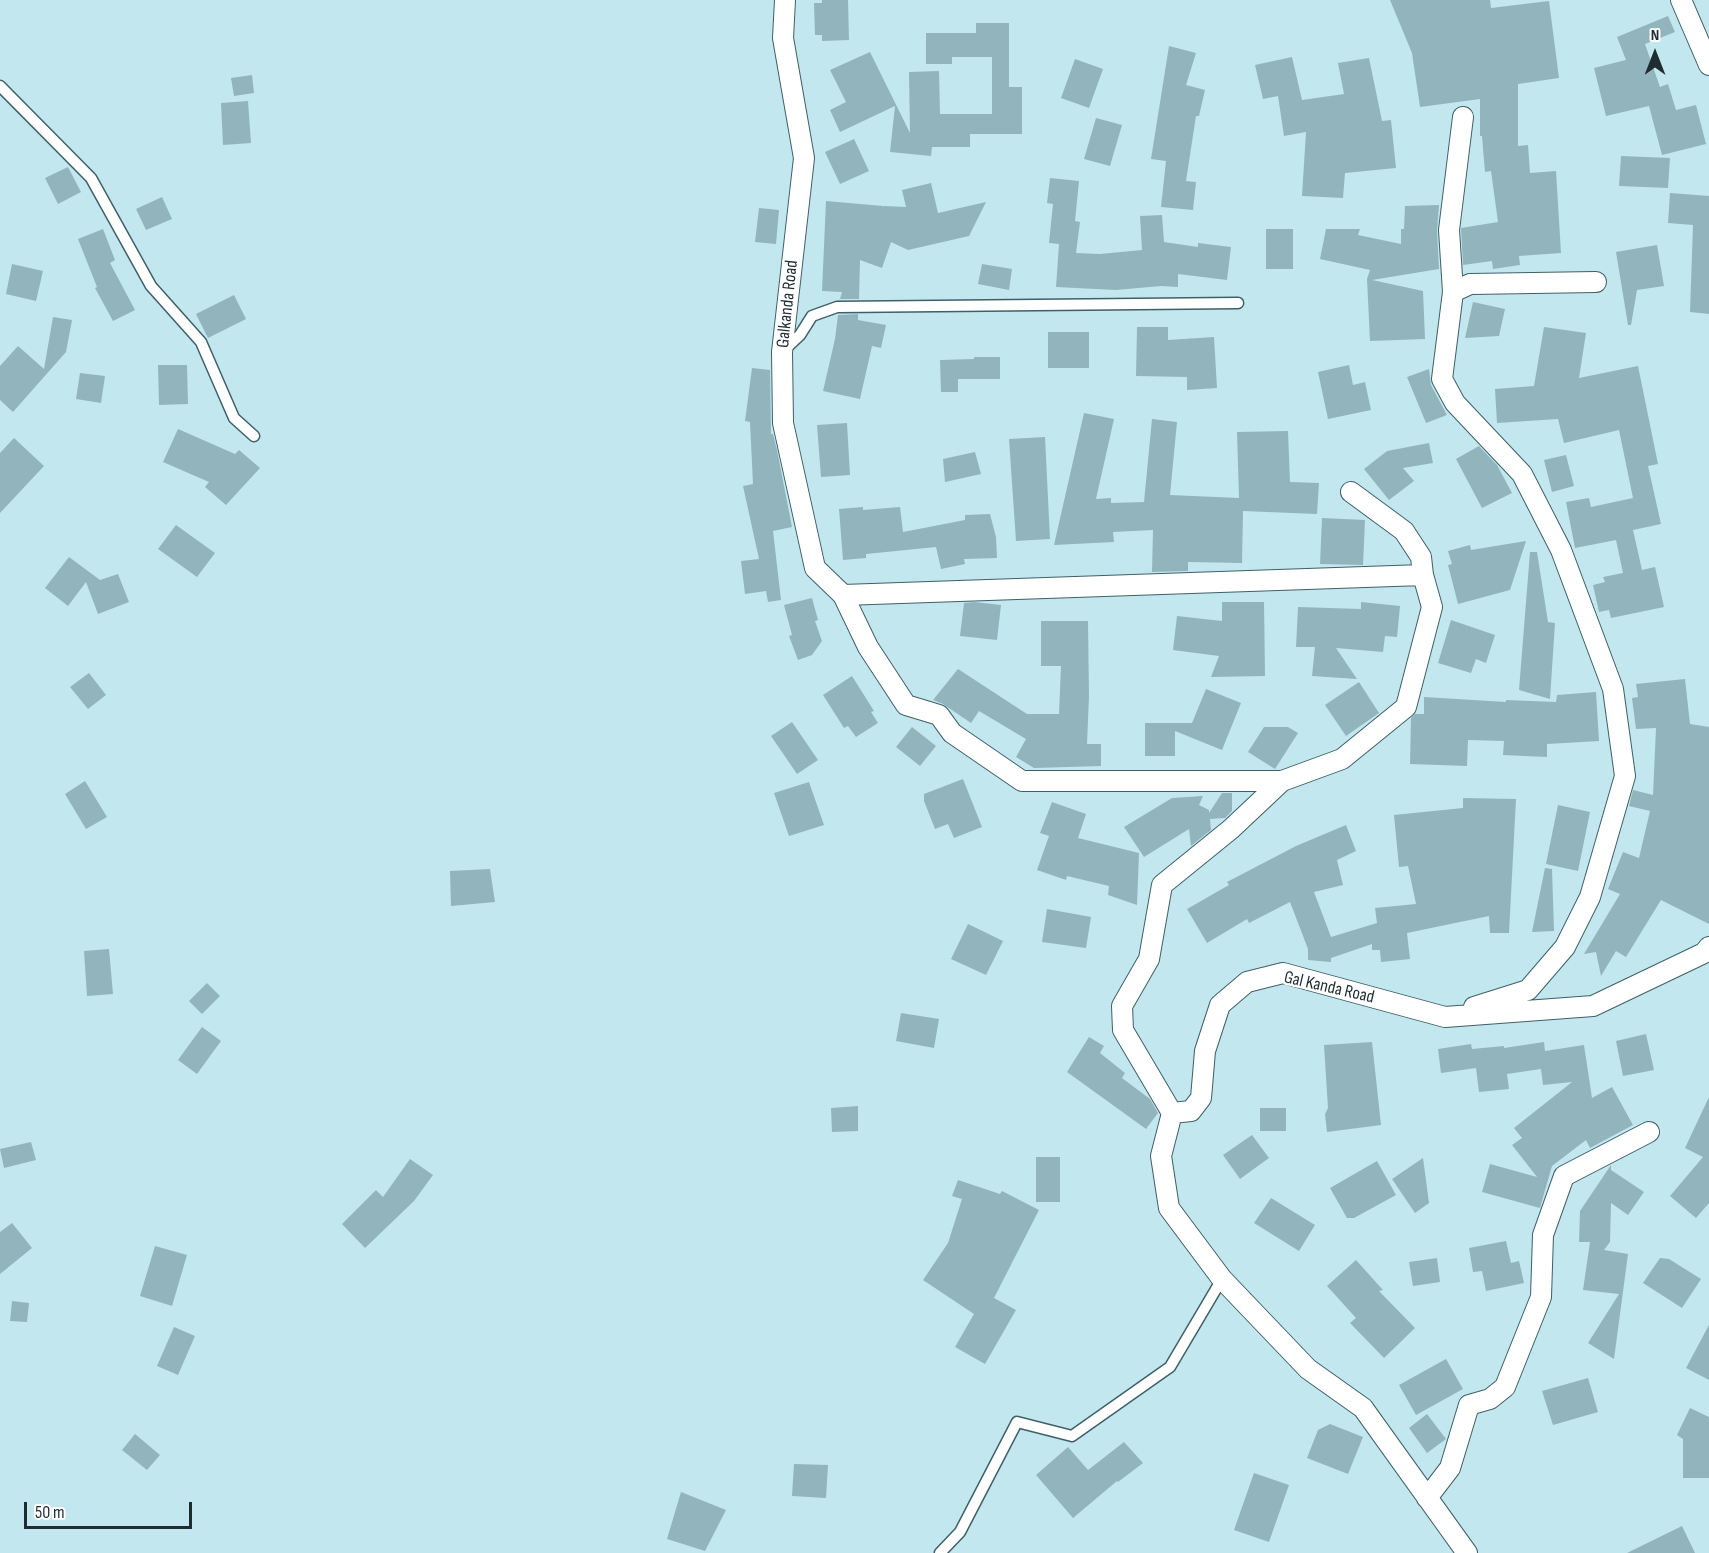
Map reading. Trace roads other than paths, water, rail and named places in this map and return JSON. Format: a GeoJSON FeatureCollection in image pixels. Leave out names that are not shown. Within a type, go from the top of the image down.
{"type":"FeatureCollection","features":[{"type":"Feature","properties":{"kind":"street","name":"Galkanda Road"},"geometry":{"type":"LineString","coordinates":[[785,0],[783,38],[804,158],[782,352],[783,423],[815,568],[843,595]]}},
{"type":"Feature","properties":{"kind":"street"},"geometry":{"type":"LineString","coordinates":[[1681,0],[1709,65]]}},
{"type":"Feature","properties":{"kind":"street"},"geometry":{"type":"LineString","coordinates":[[1445,1017],[1528,990],[1565,947],[1590,897],[1625,776],[1613,689],[1561,550],[1522,474],[1455,402],[1442,379],[1453,292],[1449,230],[1463,117]]}},
{"type":"Feature","properties":{"kind":"street"},"geometry":{"type":"LineString","coordinates":[[1453,292],[1470,284],[1596,282]]}},
{"type":"Feature","properties":{"kind":"street"},"geometry":{"type":"LineString","coordinates":[[1351,492],[1404,531],[1421,557],[1423,575],[1432,607],[1406,707],[1342,759],[1282,780],[1022,780],[952,733],[939,715],[906,705],[868,647],[843,595],[1423,575]]}},
{"type":"Feature","properties":{"kind":"street"},"geometry":{"type":"LineString","coordinates":[[1282,780],[1231,829],[1162,885],[1149,959],[1122,1006],[1122,1029],[1172,1113],[1161,1155],[1168,1208],[1222,1279],[1308,1369],[1363,1408],[1467,1553]]}},
{"type":"Feature","properties":{"kind":"street","name":"Gal Kanda Road"},"geometry":{"type":"LineString","coordinates":[[1172,1113],[1191,1111],[1201,1098],[1204,1052],[1220,1005],[1247,982],[1283,973],[1445,1017],[1593,1006],[1704,953],[1709,947]]}},
{"type":"Feature","properties":{"kind":"street"},"geometry":{"type":"LineString","coordinates":[[1427,1498],[1450,1468],[1469,1405],[1490,1399],[1505,1388],[1541,1297],[1543,1235],[1564,1176],[1649,1132]]}},
{"type":"Feature","properties":{"kind":"lane"},"geometry":{"type":"LineString","coordinates":[[0,86],[91,178],[151,286],[201,342],[234,418],[254,436]]}},
{"type":"Feature","properties":{"kind":"lane"},"geometry":{"type":"LineString","coordinates":[[782,352],[800,334],[812,316],[837,307],[1238,303]]}},
{"type":"Feature","properties":{"kind":"lane"},"geometry":{"type":"LineString","coordinates":[[940,1553],[960,1532],[1017,1422],[1072,1437],[1170,1367],[1222,1279]]}}]}
